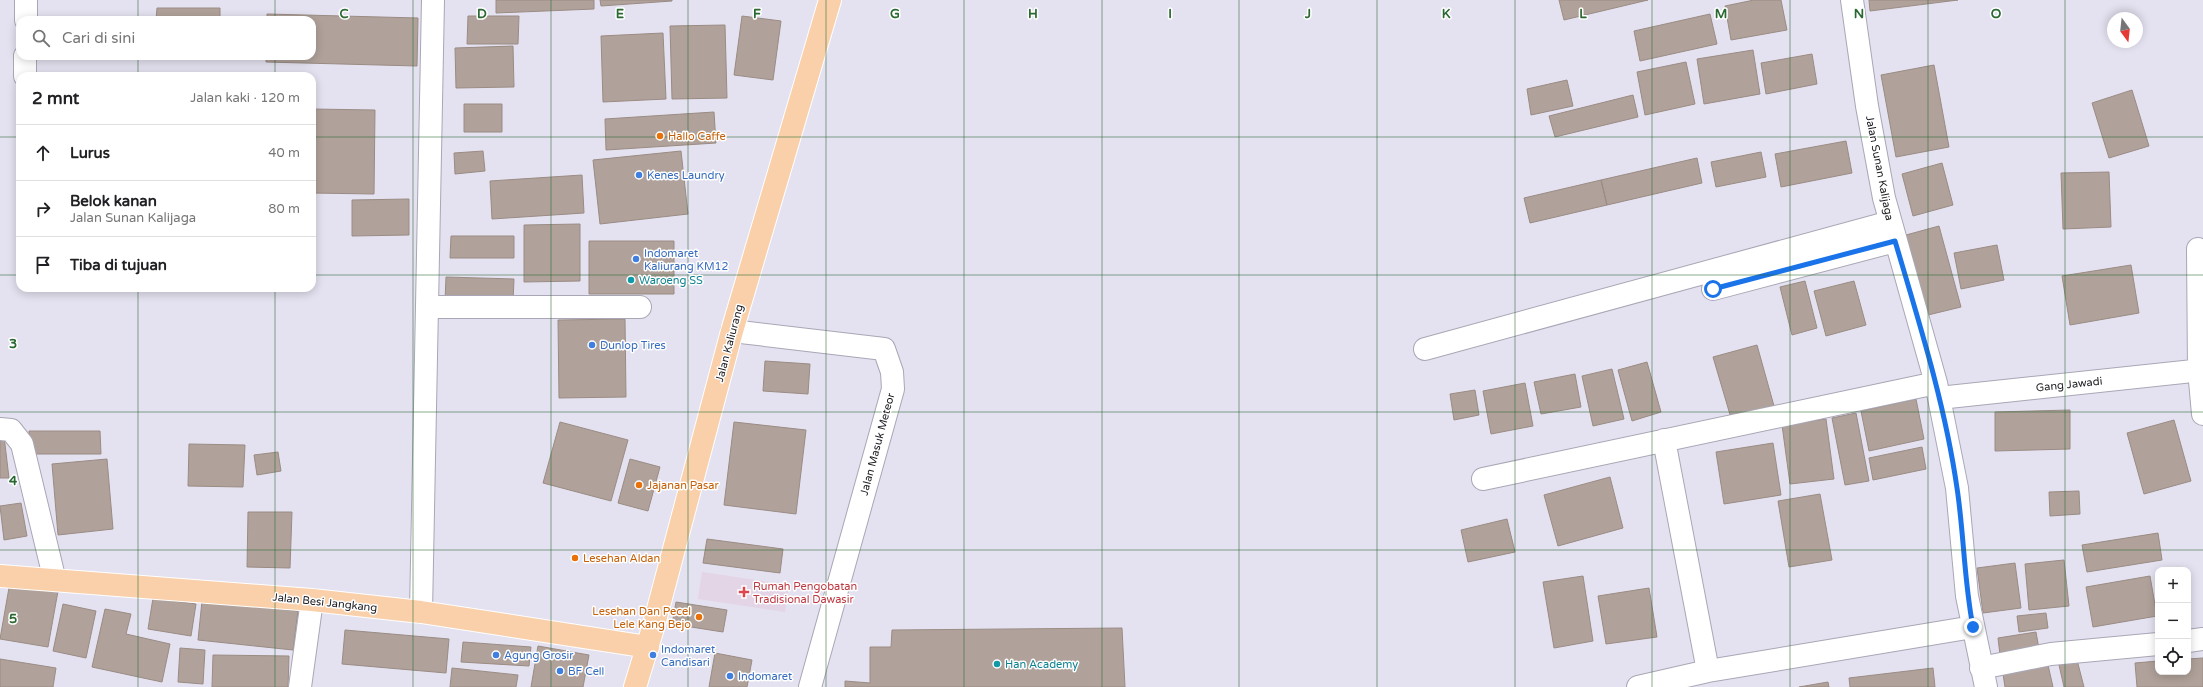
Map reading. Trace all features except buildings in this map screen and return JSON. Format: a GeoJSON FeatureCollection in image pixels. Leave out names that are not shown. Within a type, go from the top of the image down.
{"type":"FeatureCollection","features":[{"type":"Feature","properties":{"kind":"main road","name":"Jalan Kaliurang"},"geometry":{"type":"LineString","coordinates":[[635,687],[648,647],[732,331],[830,0]]}},
{"type":"Feature","properties":{"kind":"main road","name":"Jalan Besi Jangkang"},"geometry":{"type":"LineString","coordinates":[[0,576],[312,600],[420,612],[648,647]]}},
{"type":"Feature","properties":{"kind":"street"},"geometry":{"type":"LineString","coordinates":[[26,0],[26,16]]}},
{"type":"Feature","properties":{"kind":"street"},"geometry":{"type":"LineString","coordinates":[[420,612],[428,307],[433,0]]}},
{"type":"Feature","properties":{"kind":"street","name":"Jalan Sunan Kalijaga"},"geometry":{"type":"LineString","coordinates":[[1852,0],[1869,114],[1892,231],[1937,391],[1957,488],[1967,596],[1984,678]]}},
{"type":"Feature","properties":{"kind":"street"},"geometry":{"type":"LineString","coordinates":[[25,60],[25,72]]}},
{"type":"Feature","properties":{"kind":"street"},"geometry":{"type":"LineString","coordinates":[[1713,289],[1892,231]]}},
{"type":"Feature","properties":{"kind":"street"},"geometry":{"type":"LineString","coordinates":[[1425,349],[1892,231]]}},
{"type":"Feature","properties":{"kind":"street"},"geometry":{"type":"LineString","coordinates":[[2198,248],[2203,414]]}},
{"type":"Feature","properties":{"kind":"street"},"geometry":{"type":"LineString","coordinates":[[428,307],[640,307]]}},
{"type":"Feature","properties":{"kind":"street","name":"Jalan Masuk Meteor"},"geometry":{"type":"LineString","coordinates":[[732,331],[884,349],[892,372],[893,389],[810,687]]}},
{"type":"Feature","properties":{"kind":"street","name":"Gang Jawadi"},"geometry":{"type":"LineString","coordinates":[[1483,479],[1664,440],[1937,391],[2201,370]]}},
{"type":"Feature","properties":{"kind":"street"},"geometry":{"type":"LineString","coordinates":[[0,430],[11,430],[22,444],[55,581]]}},
{"type":"Feature","properties":{"kind":"street"},"geometry":{"type":"LineString","coordinates":[[1664,440],[1708,671]]}},
{"type":"Feature","properties":{"kind":"street"},"geometry":{"type":"LineString","coordinates":[[300,687],[312,600]]}},
{"type":"Feature","properties":{"kind":"street"},"geometry":{"type":"LineString","coordinates":[[1638,687],[1708,671],[1973,627]]}},
{"type":"Feature","properties":{"kind":"street"},"geometry":{"type":"LineString","coordinates":[[2191,641],[2203,639]]}},
{"type":"Feature","properties":{"kind":"street"},"geometry":{"type":"LineString","coordinates":[[1984,678],[2051,654],[2155,644]]}},
{"type":"Feature","properties":{"kind":"shaded area","name":"Rumah Pengobatan Tradisional Dawasir"},"geometry":{"type":"Polygon","coordinates":[[[702,572],[789,585],[785,612],[698,599],[702,572]]]}},
{"type":"Feature","properties":{"kind":"place","name":"Hallo Caffe"},"geometry":{"type":"Point","coordinates":[660,136]}},
{"type":"Feature","properties":{"kind":"place","name":"Kenes Laundry"},"geometry":{"type":"Point","coordinates":[639,175]}},
{"type":"Feature","properties":{"kind":"place","name":"Indomaret Kaliurang KM12"},"geometry":{"type":"Point","coordinates":[636,259]}},
{"type":"Feature","properties":{"kind":"place","name":"Waroeng SS"},"geometry":{"type":"Point","coordinates":[631,280]}},
{"type":"Feature","properties":{"kind":"place","name":"Dunlop Tires"},"geometry":{"type":"Point","coordinates":[592,345]}},
{"type":"Feature","properties":{"kind":"place","name":"Jajanan Pasar"},"geometry":{"type":"Point","coordinates":[639,485]}},
{"type":"Feature","properties":{"kind":"place","name":"Lesehan Aldan"},"geometry":{"type":"Point","coordinates":[575,558]}},
{"type":"Feature","properties":{"kind":"place","name":"Rumah Pengobatan Tradisional Dawasir"},"geometry":{"type":"Point","coordinates":[744,592]}},
{"type":"Feature","properties":{"kind":"place","name":"Lesehan Dan Pecel Lele Kang Bejo"},"geometry":{"type":"Point","coordinates":[699,617]}},
{"type":"Feature","properties":{"kind":"place","name":"Agung Grosir"},"geometry":{"type":"Point","coordinates":[496,655]}},
{"type":"Feature","properties":{"kind":"place","name":"Indomaret Candisari"},"geometry":{"type":"Point","coordinates":[653,655]}},
{"type":"Feature","properties":{"kind":"place","name":"Han Academy"},"geometry":{"type":"Point","coordinates":[997,664]}},
{"type":"Feature","properties":{"kind":"place","name":"BF Cell"},"geometry":{"type":"Point","coordinates":[560,671]}},
{"type":"Feature","properties":{"kind":"place","name":"Indomaret"},"geometry":{"type":"Point","coordinates":[730,676]}},
{"type":"Feature","properties":{"kind":"route"},"geometry":{"type":"LineString","coordinates":[[1713,289],[1895,241],[1936,383],[1957,488],[1967,596],[1973,627]]}}]}
